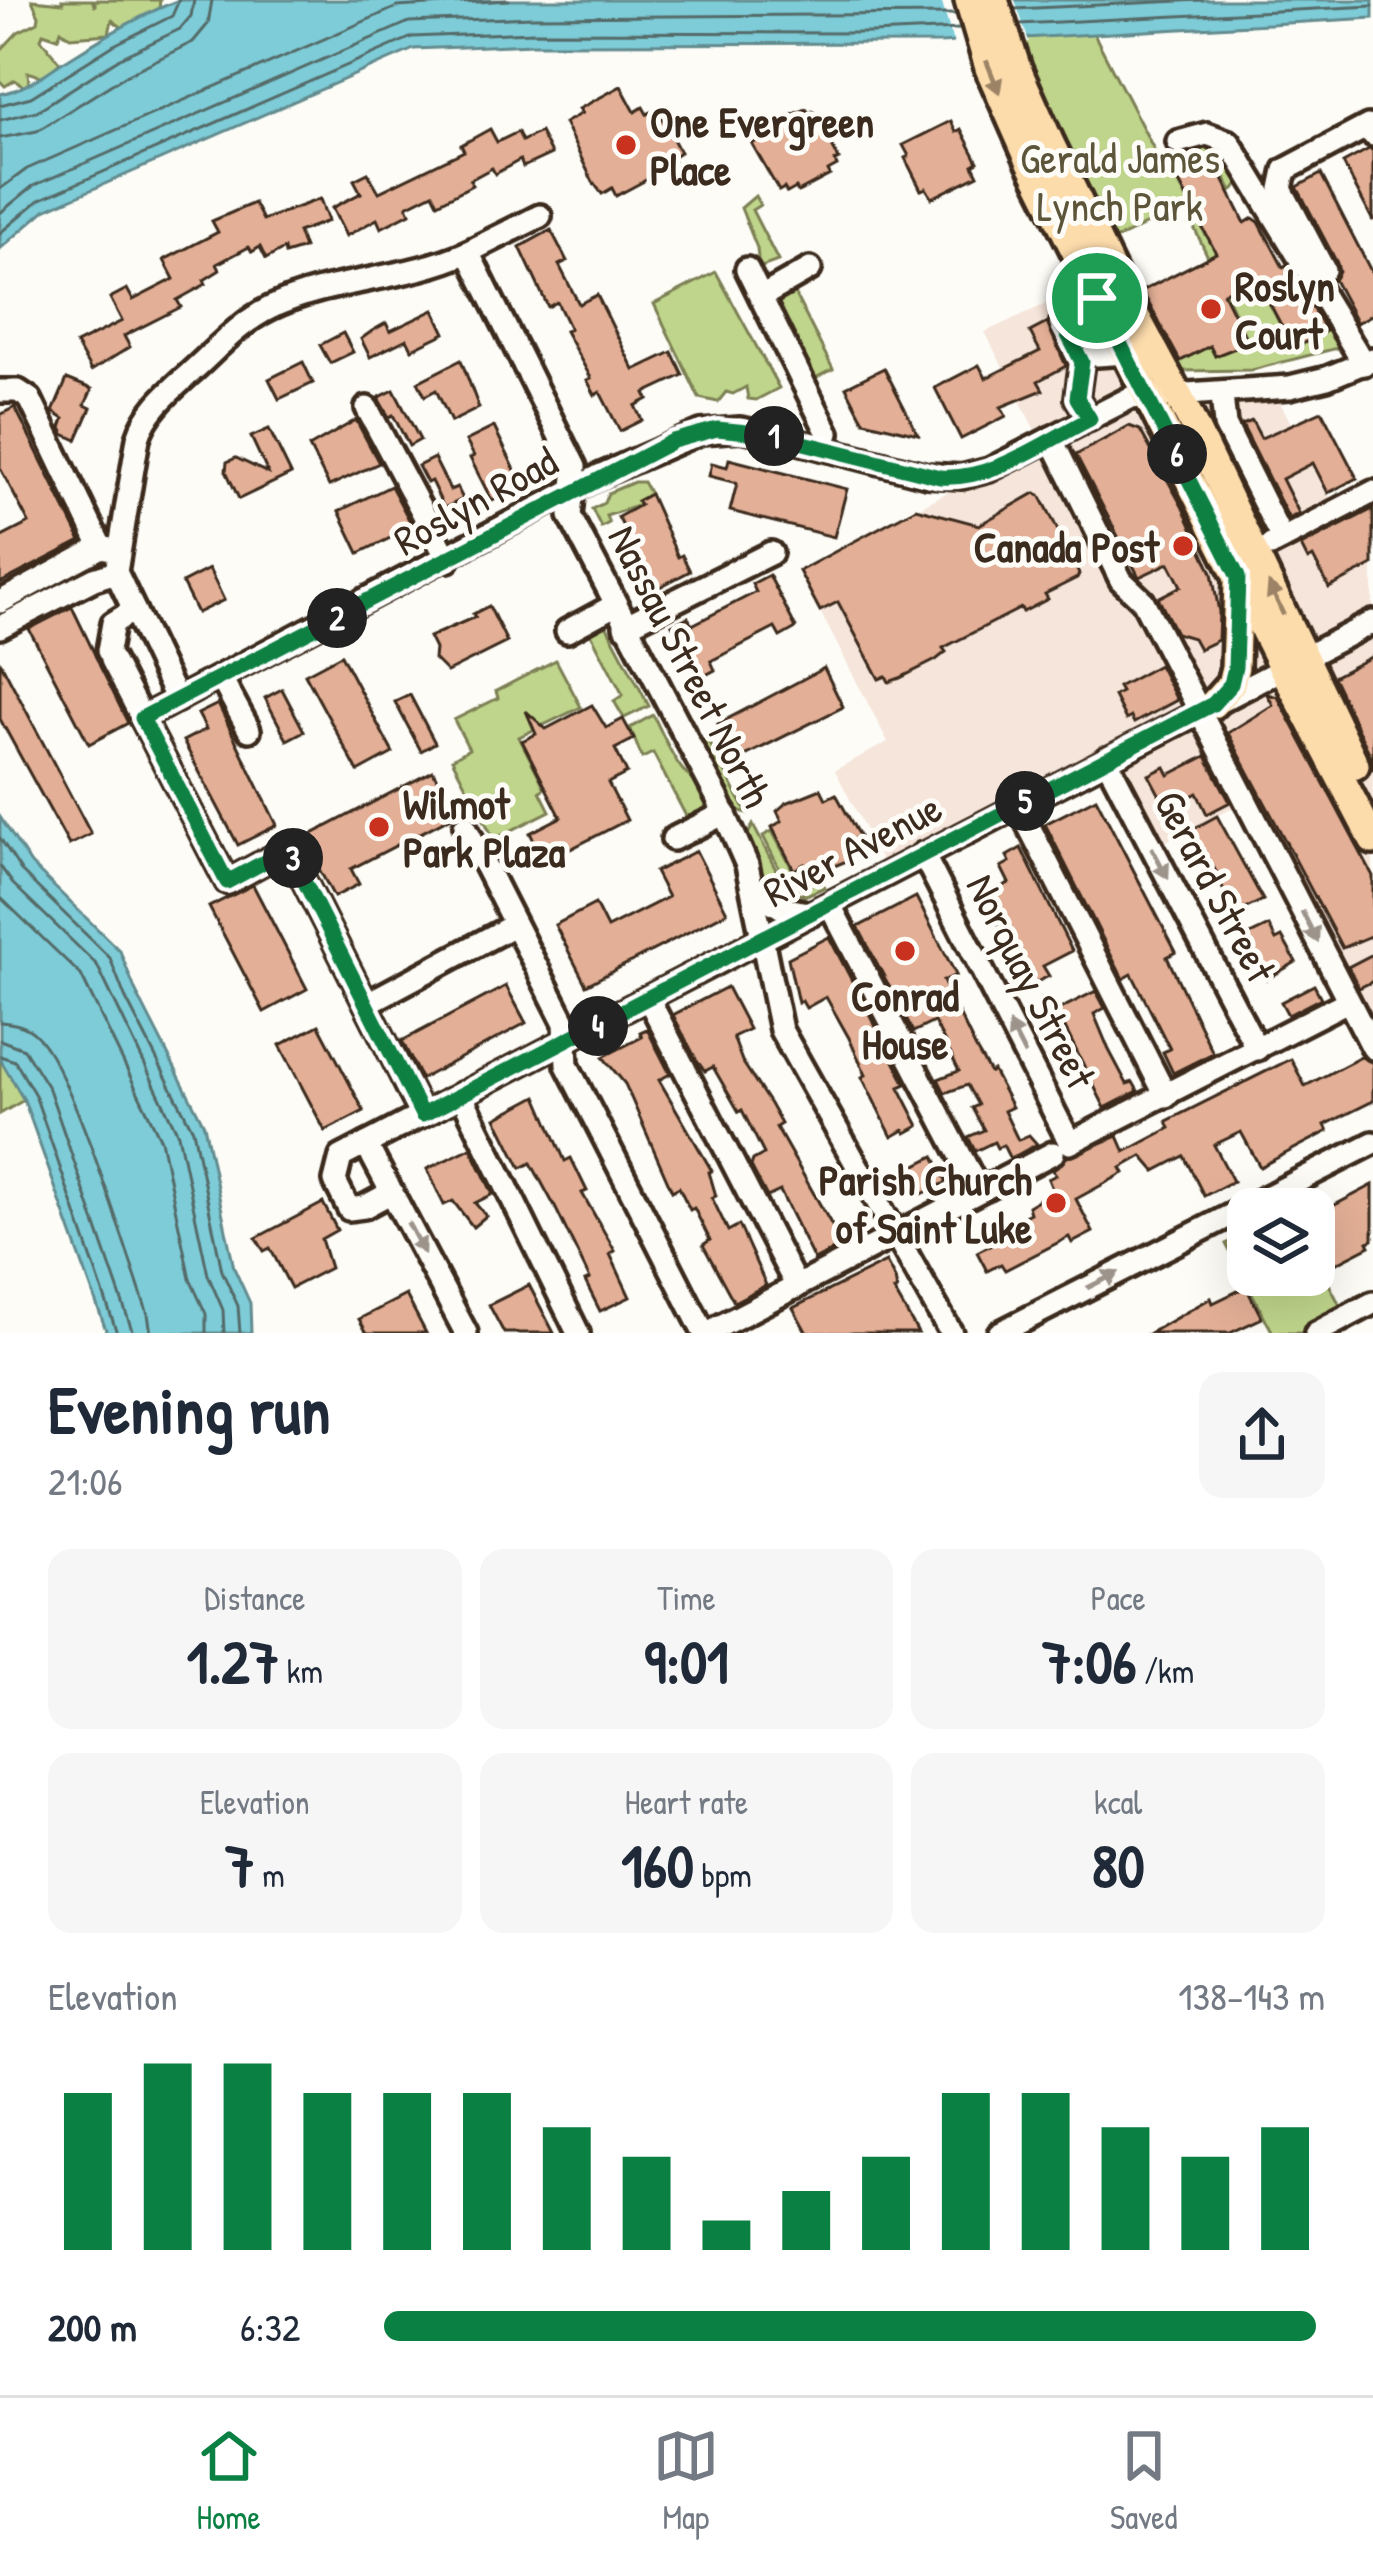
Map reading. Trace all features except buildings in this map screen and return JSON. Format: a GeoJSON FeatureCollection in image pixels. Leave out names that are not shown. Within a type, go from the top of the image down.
{"type":"FeatureCollection","features":[{"type":"Feature","properties":{"kind":"main road"},"geometry":{"type":"LineString","coordinates":[[969,0],[989,68],[1115,278],[1178,396],[1246,565],[1373,840]]}},
{"type":"Feature","properties":{"kind":"main road"},"geometry":{"type":"LineString","coordinates":[[994,0],[1038,146],[1097,298],[1246,565],[1231,684],[1206,708]]}},
{"type":"Feature","properties":{"kind":"main road"},"geometry":{"type":"LineString","coordinates":[[1293,663],[1373,801]]}},
{"type":"Feature","properties":{"kind":"street"},"geometry":{"type":"LineString","coordinates":[[1363,356],[1354,328],[1281,189],[1285,170],[1368,126],[1373,135]]}},
{"type":"Feature","properties":{"kind":"street"},"geometry":{"type":"LineString","coordinates":[[1178,142],[1207,134],[1228,142],[1363,356]]}},
{"type":"Feature","properties":{"kind":"street"},"geometry":{"type":"LineString","coordinates":[[0,627],[94,579],[112,557],[138,438],[146,421],[166,395],[244,323],[283,302],[436,265],[540,216]]}},
{"type":"Feature","properties":{"kind":"street","name":"Nassau Street North"},"geometry":{"type":"LineString","coordinates":[[468,252],[575,466],[570,516],[725,813],[754,891],[782,1030],[951,1333]]}},
{"type":"Feature","properties":{"kind":"street"},"geometry":{"type":"LineString","coordinates":[[747,269],[828,433],[823,448]]}},
{"type":"Feature","properties":{"kind":"street"},"geometry":{"type":"LineString","coordinates":[[761,297],[810,269]]}},
{"type":"Feature","properties":{"kind":"street"},"geometry":{"type":"LineString","coordinates":[[1089,359],[1062,323],[1097,298]]}},
{"type":"Feature","properties":{"kind":"street"},"geometry":{"type":"LineString","coordinates":[[1089,359],[1126,353]]}},
{"type":"Feature","properties":{"kind":"street","name":"Roslyn Road"},"geometry":{"type":"LineString","coordinates":[[142,718],[573,491],[700,432],[740,429],[950,478],[989,470],[1130,398],[1222,395],[1309,383],[1363,356]]}},
{"type":"Feature","properties":{"kind":"street"},"geometry":{"type":"LineString","coordinates":[[1089,359],[1077,398],[1090,419]]}},
{"type":"Feature","properties":{"kind":"street"},"geometry":{"type":"LineString","coordinates":[[0,391],[18,391],[30,399],[112,557],[177,700]]}},
{"type":"Feature","properties":{"kind":"street"},"geometry":{"type":"LineString","coordinates":[[1222,395],[1225,425],[1282,539]]}},
{"type":"Feature","properties":{"kind":"street"},"geometry":{"type":"LineString","coordinates":[[367,408],[448,560]]}},
{"type":"Feature","properties":{"kind":"street"},"geometry":{"type":"LineString","coordinates":[[1051,438],[1121,580],[1143,601],[1206,708],[1373,1048]]}},
{"type":"Feature","properties":{"kind":"street"},"geometry":{"type":"LineString","coordinates":[[1246,565],[1282,539],[1373,493]]}},
{"type":"Feature","properties":{"kind":"street"},"geometry":{"type":"LineString","coordinates":[[625,626],[771,553]]}},
{"type":"Feature","properties":{"kind":"street"},"geometry":{"type":"LineString","coordinates":[[0,602],[112,557]]}},
{"type":"Feature","properties":{"kind":"street"},"geometry":{"type":"LineString","coordinates":[[567,631],[615,605]]}},
{"type":"Feature","properties":{"kind":"street"},"geometry":{"type":"LineString","coordinates":[[134,610],[113,622],[110,656],[227,882],[288,849],[422,1115]]}},
{"type":"Feature","properties":{"kind":"street","name":"River Avenue"},"geometry":{"type":"LineString","coordinates":[[366,1144],[1373,622]]}},
{"type":"Feature","properties":{"kind":"street"},"geometry":{"type":"LineString","coordinates":[[221,678],[249,730]]}},
{"type":"Feature","properties":{"kind":"street","name":"Gerard Street"},"geometry":{"type":"LineString","coordinates":[[1106,759],[1257,1048]]}},
{"type":"Feature","properties":{"kind":"street"},"geometry":{"type":"LineString","coordinates":[[1018,805],[1166,1096]]}},
{"type":"Feature","properties":{"kind":"street"},"geometry":{"type":"LineString","coordinates":[[673,839],[725,813]]}},
{"type":"Feature","properties":{"kind":"street"},"geometry":{"type":"LineString","coordinates":[[465,826],[565,1023],[567,1065],[705,1333],[1348,1001]]}},
{"type":"Feature","properties":{"kind":"street","name":"Norquay Street"},"geometry":{"type":"LineString","coordinates":[[923,854],[1062,1148]]}},
{"type":"Feature","properties":{"kind":"street"},"geometry":{"type":"LineString","coordinates":[[754,891],[782,908],[822,909],[980,1191]]}},
{"type":"Feature","properties":{"kind":"street"},"geometry":{"type":"LineString","coordinates":[[366,1004],[514,925]]}},
{"type":"Feature","properties":{"kind":"street"},"geometry":{"type":"LineString","coordinates":[[649,1000],[797,1287]]}},
{"type":"Feature","properties":{"kind":"street"},"geometry":{"type":"LineString","coordinates":[[461,1094],[578,1333]]}},
{"type":"Feature","properties":{"kind":"street"},"geometry":{"type":"LineString","coordinates":[[999,1333],[1373,1143]]}},
{"type":"Feature","properties":{"kind":"street"},"geometry":{"type":"LineString","coordinates":[[392,1192],[364,1208],[349,1209],[334,1181],[341,1156],[366,1144],[392,1192],[466,1333]]}},
{"type":"Feature","properties":{"kind":"street"},"geometry":{"type":"LineString","coordinates":[[1316,1333],[1373,1303]]}},
{"type":"Feature","properties":{"kind":"shaded area"},"geometry":{"type":"Polygon","coordinates":[[[1091,283],[1149,396],[1273,389],[1337,511],[1373,492],[1373,1048],[1245,801],[1153,848],[1107,760],[889,875],[835,770],[888,742],[799,571],[950,491],[962,477],[1041,442],[985,332],[1091,283]]]}},
{"type":"Feature","properties":{"kind":"green space"},"geometry":{"type":"Polygon","coordinates":[[[32,0],[92,0],[95,7],[95,0],[160,0],[159,9],[123,28],[112,20],[109,34],[70,37],[61,30],[58,38],[43,33],[41,39],[60,63],[44,77],[28,72],[25,87],[15,80],[5,86],[0,81],[0,51],[18,32],[38,22],[32,0]]]}},
{"type":"Feature","properties":{"kind":"green space","name":"Gerald James Lynch Park"},"geometry":{"type":"Polygon","coordinates":[[[1093,32],[1160,161],[1197,142],[1224,153],[1241,181],[1232,191],[1214,156],[1195,166],[1191,159],[1172,170],[1206,235],[1250,279],[1258,281],[1289,342],[1298,338],[1303,344],[1329,329],[1341,347],[1252,370],[1181,371],[1177,363],[1210,346],[1215,355],[1248,342],[1184,206],[1100,247],[1015,36],[1093,32]]]}},
{"type":"Feature","properties":{"kind":"green space"},"geometry":{"type":"Polygon","coordinates":[[[755,196],[760,205],[752,210],[778,261],[759,268],[757,248],[741,208],[755,196]]]}},
{"type":"Feature","properties":{"kind":"green space"},"geometry":{"type":"Polygon","coordinates":[[[716,272],[779,388],[756,400],[748,399],[746,387],[733,394],[726,392],[718,402],[699,398],[654,304],[716,272]]]}},
{"type":"Feature","properties":{"kind":"green space"},"geometry":{"type":"Polygon","coordinates":[[[792,289],[833,369],[813,379],[775,305],[792,289]]]}},
{"type":"Feature","properties":{"kind":"green space"},"geometry":{"type":"Polygon","coordinates":[[[643,482],[650,494],[638,501],[640,505],[606,516],[609,523],[601,527],[592,509],[604,503],[608,493],[643,482]]]}},
{"type":"Feature","properties":{"kind":"green space"},"geometry":{"type":"Polygon","coordinates":[[[603,619],[649,706],[624,718],[614,701],[623,695],[588,628],[603,619]]]}},
{"type":"Feature","properties":{"kind":"green space"},"geometry":{"type":"Polygon","coordinates":[[[556,660],[581,707],[519,737],[545,788],[540,791],[550,811],[494,839],[452,759],[469,749],[454,720],[498,698],[496,691],[556,660]]]}},
{"type":"Feature","properties":{"kind":"green space"},"geometry":{"type":"Polygon","coordinates":[[[653,715],[678,763],[706,796],[707,810],[688,820],[653,753],[642,758],[630,728],[653,715]]]}},
{"type":"Feature","properties":{"kind":"green space"},"geometry":{"type":"Polygon","coordinates":[[[706,736],[747,813],[737,810],[703,746],[706,736]]]}},
{"type":"Feature","properties":{"kind":"green space"},"geometry":{"type":"Polygon","coordinates":[[[753,825],[790,897],[787,902],[762,872],[748,834],[753,825]]]}},
{"type":"Feature","properties":{"kind":"green space"},"geometry":{"type":"Polygon","coordinates":[[[772,831],[796,876],[797,893],[801,895],[819,877],[825,887],[795,900],[763,836],[772,831]]]}},
{"type":"Feature","properties":{"kind":"green space"},"geometry":{"type":"Polygon","coordinates":[[[0,1059],[24,1100],[0,1114],[0,1059]]]}},
{"type":"Feature","properties":{"kind":"green space"},"geometry":{"type":"Polygon","coordinates":[[[1253,1296],[1335,1296],[1343,1311],[1301,1333],[1273,1333],[1253,1296]]]}},
{"type":"Feature","properties":{"kind":"water"},"geometry":{"type":"Polygon","coordinates":[[[179,0],[1373,0],[1373,18],[940,43],[534,44],[414,49],[45,210],[0,249],[0,94],[27,84],[122,27],[179,0]]]}},
{"type":"Feature","properties":{"kind":"water"},"geometry":{"type":"Polygon","coordinates":[[[0,817],[31,864],[120,951],[204,1125],[234,1268],[250,1303],[251,1333],[107,1333],[24,1100],[0,1059],[0,817]]]}},
{"type":"Feature","properties":{"kind":"pier"},"geometry":{"type":"Polygon","coordinates":[[[941,0],[1015,0],[1029,42],[955,48],[941,0]]]}},
{"type":"Feature","properties":{"kind":"place","name":"One Evergreen Place"},"geometry":{"type":"Point","coordinates":[626,145]}},
{"type":"Feature","properties":{"kind":"place","name":"Roslyn Court"},"geometry":{"type":"Point","coordinates":[1211,309]}},
{"type":"Feature","properties":{"kind":"place","name":"Canada Post"},"geometry":{"type":"Point","coordinates":[1183,546]}},
{"type":"Feature","properties":{"kind":"place","name":"Wilmot Park Plaza"},"geometry":{"type":"Point","coordinates":[379,827]}},
{"type":"Feature","properties":{"kind":"place","name":"Conrad House"},"geometry":{"type":"Point","coordinates":[905,951]}},
{"type":"Feature","properties":{"kind":"place","name":"Parish Church of Saint Luke"},"geometry":{"type":"Point","coordinates":[1056,1203]}},
{"type":"Feature","properties":{"kind":"route"},"geometry":{"type":"LineString","coordinates":[[1097,298],[1238,577],[1231,684],[1213,704],[422,1115],[288,849],[227,882],[142,718],[599,476],[700,432],[740,429],[768,434],[940,477],[989,470],[1090,419],[1077,398],[1082,362],[1062,323],[1097,298]]}}]}
